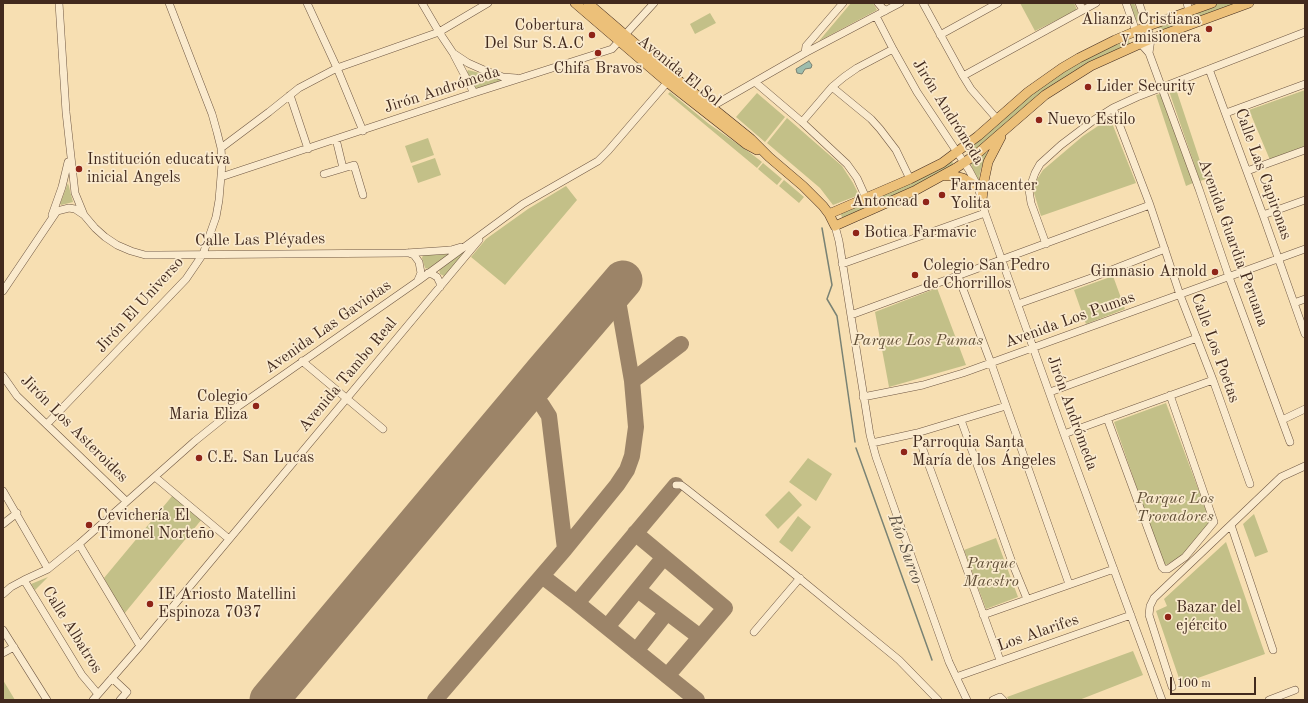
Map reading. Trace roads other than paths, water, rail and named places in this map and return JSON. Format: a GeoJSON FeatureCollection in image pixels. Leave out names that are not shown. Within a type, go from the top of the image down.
{"type":"FeatureCollection","features":[{"type":"Feature","properties":{"kind":"main road","name":"Avenida El Sol"},"geometry":{"type":"LineString","coordinates":[[575,3],[623,38]]}},
{"type":"Feature","properties":{"kind":"main road","name":"Avenida El Sol"},"geometry":{"type":"LineString","coordinates":[[588,3],[623,38],[746,144],[769,157],[803,186],[823,206],[835,226]]}},
{"type":"Feature","properties":{"kind":"main road"},"geometry":{"type":"LineString","coordinates":[[829,214],[910,179],[942,163],[978,136],[1028,92],[1062,68],[1099,47],[1136,32],[1188,7],[1212,3]]}},
{"type":"Feature","properties":{"kind":"main road"},"geometry":{"type":"LineString","coordinates":[[835,226],[942,177],[978,153],[1045,95],[1071,77],[1107,57],[1140,43],[1249,3]]}},
{"type":"Feature","properties":{"kind":"main road"},"geometry":{"type":"LineString","coordinates":[[982,200],[988,162],[1006,129]]}},
{"type":"Feature","properties":{"kind":"main road"},"geometry":{"type":"LineString","coordinates":[[942,177],[950,175],[959,176],[967,179],[978,187]]}},
{"type":"Feature","properties":{"kind":"street","name":"Calle Las Pléyades"},"geometry":{"type":"LineString","coordinates":[[59,3],[70,154],[75,193],[84,215],[95,228],[117,245],[145,255],[406,253],[455,249],[485,233]]}},
{"type":"Feature","properties":{"kind":"street","name":"Jirón El Universo"},"geometry":{"type":"LineString","coordinates":[[47,424],[179,287],[203,254],[216,217],[222,164],[221,148],[212,114],[169,3]]}},
{"type":"Feature","properties":{"kind":"street"},"geometry":{"type":"LineString","coordinates":[[307,3],[363,131]]}},
{"type":"Feature","properties":{"kind":"street"},"geometry":{"type":"LineString","coordinates":[[422,3],[453,53],[474,93]]}},
{"type":"Feature","properties":{"kind":"street"},"geometry":{"type":"LineString","coordinates":[[221,148],[299,88],[336,68],[439,32],[488,3]]}},
{"type":"Feature","properties":{"kind":"street","name":"Jirón Andrómeda"},"geometry":{"type":"LineString","coordinates":[[221,177],[612,49],[654,3]]}},
{"type":"Feature","properties":{"kind":"street"},"geometry":{"type":"LineString","coordinates":[[805,53],[806,46],[843,3]]}},
{"type":"Feature","properties":{"kind":"street"},"geometry":{"type":"LineString","coordinates":[[878,3],[885,11]]}},
{"type":"Feature","properties":{"kind":"street"},"geometry":{"type":"LineString","coordinates":[[708,110],[805,53],[900,3]]}},
{"type":"Feature","properties":{"kind":"street"},"geometry":{"type":"LineString","coordinates":[[923,3],[963,76],[997,119]]}},
{"type":"Feature","properties":{"kind":"street"},"geometry":{"type":"LineString","coordinates":[[940,35],[998,3]]}},
{"type":"Feature","properties":{"kind":"street"},"geometry":{"type":"LineString","coordinates":[[1079,3],[1083,10]]}},
{"type":"Feature","properties":{"kind":"street"},"geometry":{"type":"LineString","coordinates":[[963,76],[1096,3]]}},
{"type":"Feature","properties":{"kind":"street","name":"Avenida Guardia Peruana"},"geometry":{"type":"LineString","coordinates":[[1126,3],[1140,43],[1149,53],[1290,442]]}},
{"type":"Feature","properties":{"kind":"street","name":"Avenida Guardia Peruana"},"geometry":{"type":"LineString","coordinates":[[1139,3],[1148,26],[1151,39],[1149,53]]}},
{"type":"Feature","properties":{"kind":"street","name":"Jirón Andrómeda"},"geometry":{"type":"LineString","coordinates":[[876,16],[920,97],[958,152],[978,187],[1064,434],[1161,698]]}},
{"type":"Feature","properties":{"kind":"street"},"geometry":{"type":"LineString","coordinates":[[1046,244],[1032,203],[1030,186],[1035,173],[1044,160],[1061,145],[1084,127],[1113,108],[1136,97],[1305,32]]}},
{"type":"Feature","properties":{"kind":"street"},"geometry":{"type":"LineString","coordinates":[[802,122],[832,87],[857,68],[893,49]]}},
{"type":"Feature","properties":{"kind":"street"},"geometry":{"type":"LineString","coordinates":[[453,53],[468,63],[486,71],[503,77],[520,79]]}},
{"type":"Feature","properties":{"kind":"street","name":"Calle Las Capironas"},"geometry":{"type":"LineString","coordinates":[[1209,69],[1305,334]]}},
{"type":"Feature","properties":{"kind":"street","name":"Avenida Las Gaviotas"},"geometry":{"type":"LineString","coordinates":[[3,594],[24,580],[48,569],[79,544],[195,441],[236,408],[418,281],[485,233],[522,204],[598,161],[670,79]]}},
{"type":"Feature","properties":{"kind":"street"},"geometry":{"type":"LineString","coordinates":[[755,82],[802,122],[847,164],[857,178],[866,198]]}},
{"type":"Feature","properties":{"kind":"street"},"geometry":{"type":"LineString","coordinates":[[1226,113],[1305,84]]}},
{"type":"Feature","properties":{"kind":"street"},"geometry":{"type":"LineString","coordinates":[[832,87],[880,129],[896,150],[910,179]]}},
{"type":"Feature","properties":{"kind":"street"},"geometry":{"type":"LineString","coordinates":[[290,95],[308,149]]}},
{"type":"Feature","properties":{"kind":"street","name":"Calle Los Poetas"},"geometry":{"type":"LineString","coordinates":[[1113,108],[1150,205],[1180,295],[1213,380],[1250,484]]}},
{"type":"Feature","properties":{"kind":"street"},"geometry":{"type":"LineString","coordinates":[[336,139],[343,168]]}},
{"type":"Feature","properties":{"kind":"street"},"geometry":{"type":"LineString","coordinates":[[1247,171],[1305,150]]}},
{"type":"Feature","properties":{"kind":"street","name":"Calle Las Pléyades"},"geometry":{"type":"LineString","coordinates":[[50,220],[62,187],[70,154]]}},
{"type":"Feature","properties":{"kind":"street"},"geometry":{"type":"LineString","coordinates":[[324,174],[354,165],[363,195]]}},
{"type":"Feature","properties":{"kind":"street"},"geometry":{"type":"LineString","coordinates":[[1263,215],[1305,200]]}},
{"type":"Feature","properties":{"kind":"street"},"geometry":{"type":"LineString","coordinates":[[851,315],[1150,205]]}},
{"type":"Feature","properties":{"kind":"street"},"geometry":{"type":"LineString","coordinates":[[3,291],[57,211],[64,208],[75,209],[84,215]]}},
{"type":"Feature","properties":{"kind":"street"},"geometry":{"type":"LineString","coordinates":[[842,264],[986,212]]}},
{"type":"Feature","properties":{"kind":"street","name":"Avenida El Sol"},"geometry":{"type":"LineString","coordinates":[[835,226],[839,241],[863,396],[872,443],[909,552],[949,662],[967,700]]}},
{"type":"Feature","properties":{"kind":"street","name":"Avenida Tambo Real"},"geometry":{"type":"LineString","coordinates":[[96,697],[485,233]]}},
{"type":"Feature","properties":{"kind":"street"},"geometry":{"type":"LineString","coordinates":[[1018,304],[1092,278],[1165,249]]}},
{"type":"Feature","properties":{"kind":"street","name":"Avenida Los Pumas"},"geometry":{"type":"LineString","coordinates":[[863,396],[923,385],[990,363],[1305,249]]}},
{"type":"Feature","properties":{"kind":"street"},"geometry":{"type":"LineString","coordinates":[[406,253],[414,255],[420,262],[421,273],[418,281]]}},
{"type":"Feature","properties":{"kind":"street"},"geometry":{"type":"LineString","coordinates":[[428,273],[437,277],[440,282],[440,287]]}},
{"type":"Feature","properties":{"kind":"street"},"geometry":{"type":"LineString","coordinates":[[958,276],[1069,584]]}},
{"type":"Feature","properties":{"kind":"street"},"geometry":{"type":"LineString","coordinates":[[1294,303],[1305,299]]}},
{"type":"Feature","properties":{"kind":"street"},"geometry":{"type":"LineString","coordinates":[[1050,392],[1197,338]]}},
{"type":"Feature","properties":{"kind":"street"},"geometry":{"type":"LineString","coordinates":[[302,361],[383,429]]}},
{"type":"Feature","properties":{"kind":"street","name":"Jirón Los Asteroides"},"geometry":{"type":"LineString","coordinates":[[3,376],[17,396],[126,501]]}},
{"type":"Feature","properties":{"kind":"street"},"geometry":{"type":"LineString","coordinates":[[1064,434],[1213,380]]}},
{"type":"Feature","properties":{"kind":"street"},"geometry":{"type":"LineString","coordinates":[[1108,418],[1162,567],[1164,569],[1168,569],[1185,557],[1214,522],[1170,396]]}},
{"type":"Feature","properties":{"kind":"street"},"geometry":{"type":"LineString","coordinates":[[872,443],[917,433],[1006,406]]}},
{"type":"Feature","properties":{"kind":"street"},"geometry":{"type":"LineString","coordinates":[[1282,420],[1305,409]]}},
{"type":"Feature","properties":{"kind":"street"},"geometry":{"type":"LineString","coordinates":[[961,420],[1027,599]]}},
{"type":"Feature","properties":{"kind":"street"},"geometry":{"type":"LineString","coordinates":[[917,433],[1000,660]]}},
{"type":"Feature","properties":{"kind":"street"},"geometry":{"type":"LineString","coordinates":[[1172,687],[1149,615],[1150,606],[1157,594],[1281,477],[1305,466]]}},
{"type":"Feature","properties":{"kind":"street"},"geometry":{"type":"LineString","coordinates":[[155,477],[229,539]]}},
{"type":"Feature","properties":{"kind":"street"},"geometry":{"type":"LineString","coordinates":[[676,485],[680,485],[685,488],[800,578],[899,660],[938,700]]}},
{"type":"Feature","properties":{"kind":"street"},"geometry":{"type":"LineString","coordinates":[[3,491],[48,569]]}},
{"type":"Feature","properties":{"kind":"street"},"geometry":{"type":"LineString","coordinates":[[3,524],[16,513]]}},
{"type":"Feature","properties":{"kind":"street"},"geometry":{"type":"LineString","coordinates":[[1231,525],[1274,650]]}},
{"type":"Feature","properties":{"kind":"street"},"geometry":{"type":"LineString","coordinates":[[79,544],[140,646]]}},
{"type":"Feature","properties":{"kind":"street"},"geometry":{"type":"LineString","coordinates":[[983,615],[1114,569]]}},
{"type":"Feature","properties":{"kind":"street"},"geometry":{"type":"LineString","coordinates":[[754,632],[800,578]]}},
{"type":"Feature","properties":{"kind":"street","name":"Calle Albatros"},"geometry":{"type":"LineString","coordinates":[[24,580],[96,697]]}},
{"type":"Feature","properties":{"kind":"street","name":"Los Alarifes"},"geometry":{"type":"LineString","coordinates":[[956,677],[1000,660],[1131,615]]}},
{"type":"Feature","properties":{"kind":"street"},"geometry":{"type":"LineString","coordinates":[[3,630],[44,699]]}},
{"type":"Feature","properties":{"kind":"street"},"geometry":{"type":"LineString","coordinates":[[3,653],[14,647]]}},
{"type":"Feature","properties":{"kind":"street"},"geometry":{"type":"LineString","coordinates":[[112,678],[127,692],[120,700]]}},
{"type":"Feature","properties":{"kind":"street"},"geometry":{"type":"LineString","coordinates":[[1269,700],[1295,690]]}},
{"type":"Feature","properties":{"kind":"street"},"geometry":{"type":"LineString","coordinates":[[993,700],[1000,697],[1003,700]]}},
{"type":"Feature","properties":{"kind":"street"},"geometry":{"type":"LineString","coordinates":[[1152,700],[1161,698]]}},
{"type":"Feature","properties":{"kind":"waterway","name":"Río Surco"},"geometry":{"type":"LineString","coordinates":[[822,228],[832,285],[827,299],[837,316],[855,442]]}},
{"type":"Feature","properties":{"kind":"waterway","name":"Río Surco"},"geometry":{"type":"LineString","coordinates":[[856,448],[932,660]]}},
{"type":"Feature","properties":{"kind":"place","name":"Alianza Cristiana y misionera"},"geometry":{"type":"Point","coordinates":[1209,29]}},
{"type":"Feature","properties":{"kind":"place","name":"Cobertura Del Sur S.A.C"},"geometry":{"type":"Point","coordinates":[592,35]}},
{"type":"Feature","properties":{"kind":"place","name":"Chifa Bravos"},"geometry":{"type":"Point","coordinates":[598,53]}},
{"type":"Feature","properties":{"kind":"place","name":"Lider Security"},"geometry":{"type":"Point","coordinates":[1088,87]}},
{"type":"Feature","properties":{"kind":"place","name":"Nuevo Estilo"},"geometry":{"type":"Point","coordinates":[1039,120]}},
{"type":"Feature","properties":{"kind":"place","name":"Institución educativa inicial Angels"},"geometry":{"type":"Point","coordinates":[79,169]}},
{"type":"Feature","properties":{"kind":"place","name":"Farmacenter Yolita"},"geometry":{"type":"Point","coordinates":[942,195]}},
{"type":"Feature","properties":{"kind":"place","name":"Antoncad"},"geometry":{"type":"Point","coordinates":[926,202]}},
{"type":"Feature","properties":{"kind":"place","name":"Botica Farmavic"},"geometry":{"type":"Point","coordinates":[856,233]}},
{"type":"Feature","properties":{"kind":"place","name":"Gimnasio Arnold"},"geometry":{"type":"Point","coordinates":[1215,272]}},
{"type":"Feature","properties":{"kind":"place","name":"Colegio San Pedro de Chorrillos"},"geometry":{"type":"Point","coordinates":[915,275]}},
{"type":"Feature","properties":{"kind":"place","name":"Colegio Maria Eliza"},"geometry":{"type":"Point","coordinates":[256,406]}},
{"type":"Feature","properties":{"kind":"place","name":"Parroquia Santa María de los Ángeles"},"geometry":{"type":"Point","coordinates":[904,452]}},
{"type":"Feature","properties":{"kind":"place","name":"C.E. San Lucas"},"geometry":{"type":"Point","coordinates":[199,458]}},
{"type":"Feature","properties":{"kind":"place","name":"Cevichería El Timonel Norteño"},"geometry":{"type":"Point","coordinates":[89,525]}},
{"type":"Feature","properties":{"kind":"place","name":"IE Ariosto Matellini Espinoza 7037"},"geometry":{"type":"Point","coordinates":[150,604]}},
{"type":"Feature","properties":{"kind":"place","name":"Bazar del ejército"},"geometry":{"type":"Point","coordinates":[1168,617]}},
{"type":"Feature","properties":{"kind":"park label","name":"Parque Los Pumas"},"geometry":{"type":"Point","coordinates":[918,341]}},
{"type":"Feature","properties":{"kind":"park label","name":"Parque Los Trovadores"},"geometry":{"type":"Point","coordinates":[1175,508]}},
{"type":"Feature","properties":{"kind":"park label","name":"Parque Maestro"},"geometry":{"type":"Point","coordinates":[991,573]}}]}
